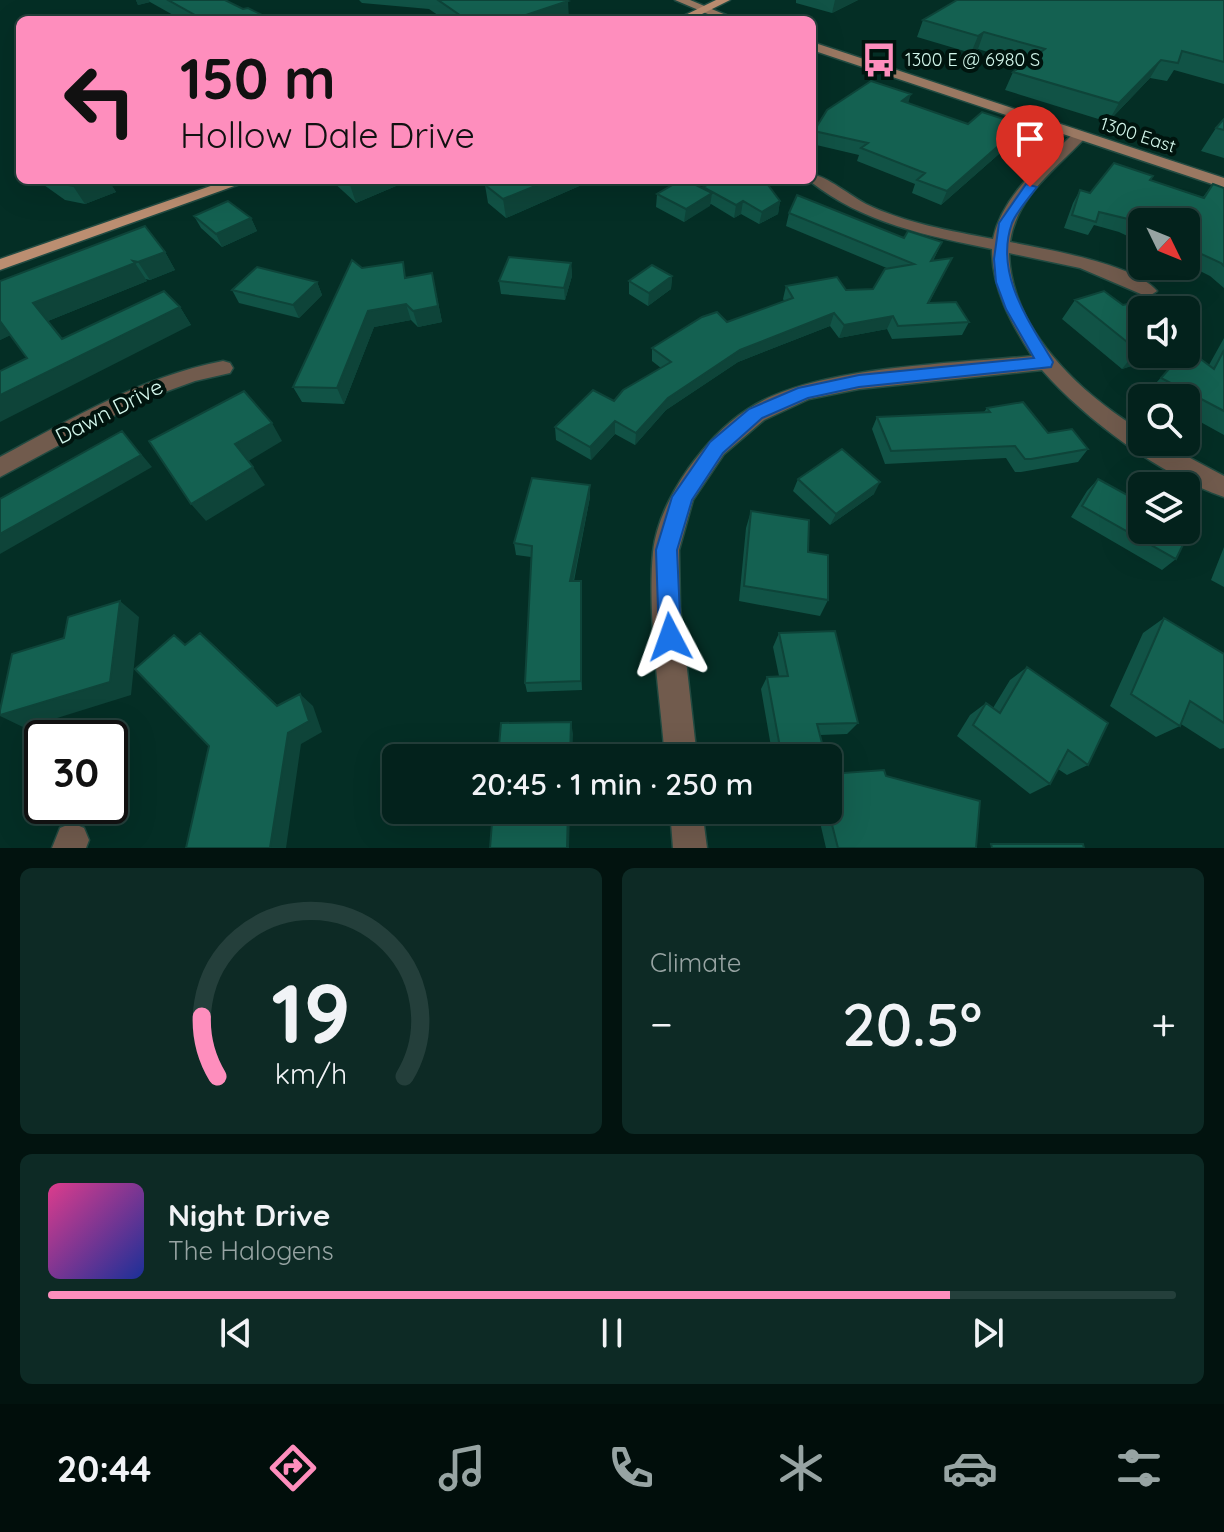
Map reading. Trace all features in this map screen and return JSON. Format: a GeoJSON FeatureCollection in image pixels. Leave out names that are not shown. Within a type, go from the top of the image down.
{"type":"FeatureCollection","features":[{"type":"Feature","properties":{"kind":"main road"},"geometry":{"type":"LineString","coordinates":[[680,0],[722,16]]}},
{"type":"Feature","properties":{"kind":"main road"},"geometry":{"type":"LineString","coordinates":[[689,16],[725,0]]}},
{"type":"Feature","properties":{"kind":"main road","name":"1300 East"},"geometry":{"type":"LineString","coordinates":[[816,47],[1224,183]]}},
{"type":"Feature","properties":{"kind":"main road"},"geometry":{"type":"LineString","coordinates":[[0,265],[232,184]]}},
{"type":"Feature","properties":{"kind":"street"},"geometry":{"type":"LineString","coordinates":[[1080,135],[1016,204],[1005,223],[1001,245],[1004,282],[1014,309],[1045,362],[1101,416],[1148,447],[1224,487]]}},
{"type":"Feature","properties":{"kind":"street"},"geometry":{"type":"LineString","coordinates":[[816,179],[828,192],[847,204],[912,224],[1088,265],[1148,291]]}},
{"type":"Feature","properties":{"kind":"street"},"geometry":{"type":"LineString","coordinates":[[680,744],[667,607],[666,550],[682,497],[716,448],[756,414],[804,392],[859,381],[1045,362]]}},
{"type":"Feature","properties":{"kind":"street","name":"Dawn Drive"},"geometry":{"type":"LineString","coordinates":[[0,468],[156,384],[191,373],[223,368]]}},
{"type":"Feature","properties":{"kind":"street"},"geometry":{"type":"LineString","coordinates":[[687,824],[690,848]]}},
{"type":"Feature","properties":{"kind":"building"},"geometry":{"type":"Polygon","coordinates":[[[168,0],[225,0],[264,16],[197,16],[168,0]]]}},
{"type":"Feature","properties":{"kind":"building"},"geometry":{"type":"Polygon","coordinates":[[[438,0],[568,1],[523,16],[461,16],[438,0]]]}},
{"type":"Feature","properties":{"kind":"building"},"geometry":{"type":"Polygon","coordinates":[[[957,0],[1224,0],[1224,62],[1182,51],[1178,63],[1161,60],[1119,103],[1013,72],[1045,49],[984,32],[978,36],[923,20],[957,0]]]}},
{"type":"Feature","properties":{"kind":"building"},"geometry":{"type":"Polygon","coordinates":[[[871,81],[911,94],[902,101],[968,124],[982,112],[1022,125],[947,191],[917,180],[925,173],[861,148],[868,143],[816,131],[827,110],[871,81]]]}},
{"type":"Feature","properties":{"kind":"building"},"geometry":{"type":"Polygon","coordinates":[[[1224,119],[1224,130],[1216,128],[1224,119]]]}},
{"type":"Feature","properties":{"kind":"building"},"geometry":{"type":"Polygon","coordinates":[[[1114,163],[1153,176],[1150,180],[1204,198],[1213,184],[1224,188],[1224,266],[1200,253],[1200,208],[1128,208],[1128,219],[1099,212],[1096,222],[1072,215],[1080,190],[1090,193],[1114,163]]]}},
{"type":"Feature","properties":{"kind":"building"},"geometry":{"type":"Polygon","coordinates":[[[487,184],[540,184],[503,199],[485,185],[487,184]]]}},
{"type":"Feature","properties":{"kind":"building"},"geometry":{"type":"Polygon","coordinates":[[[674,184],[694,184],[712,193],[686,209],[657,194],[674,184]]]}},
{"type":"Feature","properties":{"kind":"building"},"geometry":{"type":"Polygon","coordinates":[[[709,184],[766,184],[780,201],[762,212],[743,201],[736,205],[703,187],[709,184]]]}},
{"type":"Feature","properties":{"kind":"building"},"geometry":{"type":"Polygon","coordinates":[[[797,195],[904,238],[908,231],[942,242],[931,261],[952,258],[928,303],[956,302],[969,322],[898,326],[893,316],[844,325],[834,313],[740,350],[668,398],[636,433],[615,421],[590,447],[555,427],[593,390],[614,401],[623,390],[671,362],[652,348],[702,317],[717,312],[727,322],[793,298],[786,286],[837,277],[846,290],[873,289],[885,269],[914,264],[789,213],[797,195]]]}},
{"type":"Feature","properties":{"kind":"building"},"geometry":{"type":"Polygon","coordinates":[[[228,201],[251,218],[216,234],[194,216],[228,201]]]}},
{"type":"Feature","properties":{"kind":"building"},"geometry":{"type":"Polygon","coordinates":[[[145,226],[165,252],[133,261],[135,263],[33,303],[62,339],[164,291],[180,307],[0,395],[0,371],[27,358],[0,321],[0,281],[145,226]]]}},
{"type":"Feature","properties":{"kind":"building"},"geometry":{"type":"Polygon","coordinates":[[[509,257],[571,263],[564,288],[499,281],[509,257]]]}},
{"type":"Feature","properties":{"kind":"building"},"geometry":{"type":"Polygon","coordinates":[[[352,260],[362,268],[403,262],[405,278],[432,273],[438,306],[413,311],[406,304],[368,311],[337,388],[293,387],[352,260]]]}},
{"type":"Feature","properties":{"kind":"building"},"geometry":{"type":"Polygon","coordinates":[[[652,265],[672,276],[649,293],[629,281],[652,265]]]}},
{"type":"Feature","properties":{"kind":"building"},"geometry":{"type":"Polygon","coordinates":[[[257,267],[317,282],[293,305],[232,290],[257,267]]]}},
{"type":"Feature","properties":{"kind":"building"},"geometry":{"type":"Polygon","coordinates":[[[1104,291],[1123,305],[1128,304],[1128,343],[1075,300],[1104,291]]]}},
{"type":"Feature","properties":{"kind":"building"},"geometry":{"type":"Polygon","coordinates":[[[1224,350],[1224,411],[1200,398],[1200,384],[1172,384],[1161,378],[1170,368],[1200,368],[1200,359],[1214,369],[1224,350]]]}},
{"type":"Feature","properties":{"kind":"building"},"geometry":{"type":"Polygon","coordinates":[[[244,391],[272,423],[235,444],[253,467],[191,504],[149,441],[244,391]]]}},
{"type":"Feature","properties":{"kind":"building"},"geometry":{"type":"Polygon","coordinates":[[[1023,402],[1048,433],[1072,429],[1088,449],[1031,459],[1025,459],[1015,446],[891,451],[877,417],[990,412],[987,408],[1023,402]]]}},
{"type":"Feature","properties":{"kind":"building"},"geometry":{"type":"Polygon","coordinates":[[[122,431],[141,455],[0,534],[0,499],[122,431]]]}},
{"type":"Feature","properties":{"kind":"building"},"geometry":{"type":"Polygon","coordinates":[[[842,449],[880,482],[836,514],[798,479],[842,449]]]}},
{"type":"Feature","properties":{"kind":"building"},"geometry":{"type":"Polygon","coordinates":[[[532,478],[590,485],[570,581],[581,581],[581,681],[525,683],[532,546],[514,543],[532,478]]]}},
{"type":"Feature","properties":{"kind":"building"},"geometry":{"type":"Polygon","coordinates":[[[1098,479],[1128,495],[1128,532],[1082,506],[1098,479]]]}},
{"type":"Feature","properties":{"kind":"building"},"geometry":{"type":"Polygon","coordinates":[[[751,511],[809,520],[808,552],[828,555],[828,600],[744,586],[751,511]]]}},
{"type":"Feature","properties":{"kind":"building"},"geometry":{"type":"Polygon","coordinates":[[[1149,544],[1183,544],[1176,559],[1149,544]]]}},
{"type":"Feature","properties":{"kind":"building"},"geometry":{"type":"Polygon","coordinates":[[[120,601],[110,682],[0,715],[12,654],[64,638],[68,617],[120,601]]]}},
{"type":"Feature","properties":{"kind":"building"},"geometry":{"type":"Polygon","coordinates":[[[1164,618],[1224,654],[1224,723],[1190,701],[1180,726],[1131,694],[1164,618]]]}},
{"type":"Feature","properties":{"kind":"building"},"geometry":{"type":"Polygon","coordinates":[[[835,631],[858,723],[817,724],[822,744],[779,744],[767,677],[788,676],[779,633],[835,631]]]}},
{"type":"Feature","properties":{"kind":"building"},"geometry":{"type":"Polygon","coordinates":[[[200,633],[277,706],[300,694],[309,721],[288,733],[270,848],[186,848],[209,746],[135,669],[174,635],[185,645],[200,633]]]}},
{"type":"Feature","properties":{"kind":"building"},"geometry":{"type":"Polygon","coordinates":[[[1027,667],[1108,723],[1088,765],[1068,750],[1050,784],[973,725],[986,703],[1000,713],[1027,667]]]}},
{"type":"Feature","properties":{"kind":"building"},"geometry":{"type":"Polygon","coordinates":[[[571,722],[570,744],[499,744],[501,723],[571,722]]]}},
{"type":"Feature","properties":{"kind":"building"},"geometry":{"type":"Polygon","coordinates":[[[884,770],[886,776],[980,801],[976,848],[838,848],[832,824],[842,824],[842,773],[884,770]]]}},
{"type":"Feature","properties":{"kind":"building"},"geometry":{"type":"Polygon","coordinates":[[[492,824],[568,824],[567,848],[490,848],[492,824]]]}},
{"type":"Feature","properties":{"kind":"building"},"geometry":{"type":"Polygon","coordinates":[[[991,844],[1083,844],[1084,848],[992,848],[991,844]]]}},
{"type":"Feature","properties":{"kind":"place","name":"1300 E @ 6980 S"},"geometry":{"type":"Point","coordinates":[879,60]}},
{"type":"Feature","properties":{"kind":"route"},"geometry":{"type":"LineString","coordinates":[[670,637],[666,550],[682,497],[716,448],[756,414],[804,392],[859,381],[1045,362],[1014,309],[1004,282],[1001,259],[1005,223],[1030,187]]}}]}
